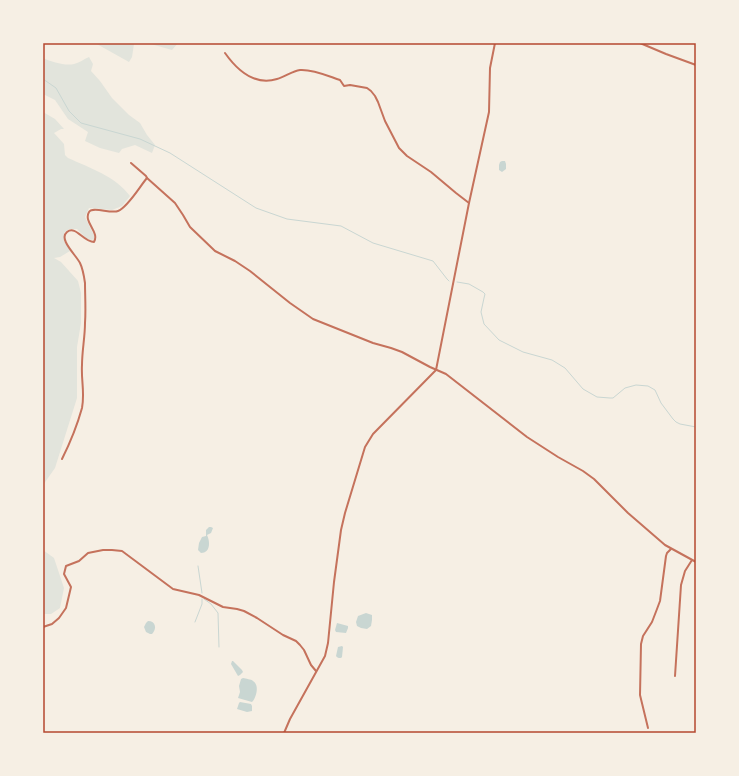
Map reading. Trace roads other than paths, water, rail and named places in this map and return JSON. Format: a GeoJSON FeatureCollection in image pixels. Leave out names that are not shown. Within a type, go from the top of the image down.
{"type":"FeatureCollection","features":[{"type":"Feature","properties":{"kind":"street"},"geometry":{"type":"LineString","coordinates":[[284,733],[290,719],[325,656],[328,643],[340,530],[365,447],[373,434],[436,370],[488,112],[490,68],[496,43]]}},
{"type":"Feature","properties":{"kind":"street"},"geometry":{"type":"LineString","coordinates":[[640,43],[696,65]]}},
{"type":"Feature","properties":{"kind":"street"},"geometry":{"type":"LineString","coordinates":[[225,53],[237,68],[256,79],[268,81],[299,70],[306,70],[340,80],[344,86],[350,85],[367,88],[375,96],[384,121],[399,148],[407,156],[431,172],[456,194],[469,203]]}},
{"type":"Feature","properties":{"kind":"street"},"geometry":{"type":"LineString","coordinates":[[131,163],[175,203],[190,227],[215,251],[235,261],[250,271],[290,303],[313,319],[373,343],[402,352],[446,374],[527,437],[594,479],[628,513],[665,545],[696,562]]}},
{"type":"Feature","properties":{"kind":"street"},"geometry":{"type":"LineString","coordinates":[[62,459],[75,430],[82,408],[84,388],[82,360],[85,323],[84,272],[77,257],[65,241],[64,236],[66,232],[74,230],[86,240],[94,242],[96,237],[89,223],[88,213],[94,209],[111,212],[118,211],[124,207],[147,178]]}},
{"type":"Feature","properties":{"kind":"street"},"geometry":{"type":"LineString","coordinates":[[648,728],[640,695],[642,639],[652,622],[657,609],[666,556],[671,549]]}},
{"type":"Feature","properties":{"kind":"street"},"geometry":{"type":"LineString","coordinates":[[43,627],[52,624],[59,618],[66,608],[71,587],[64,574],[66,566],[79,561],[88,553],[112,550],[122,552],[173,589],[199,595],[223,608],[237,609],[257,618],[300,645],[316,671]]}},
{"type":"Feature","properties":{"kind":"street"},"geometry":{"type":"LineString","coordinates":[[675,676],[681,585],[685,572],[692,560]]}},
{"type":"Feature","properties":{"kind":"waterway"},"geometry":{"type":"LineString","coordinates":[[43,79],[56,88],[69,111],[81,123],[140,139],[170,153],[256,208],[287,219],[341,226],[373,243],[433,261],[449,281]]}},
{"type":"Feature","properties":{"kind":"waterway"},"geometry":{"type":"LineString","coordinates":[[457,282],[469,284],[485,294],[481,312],[484,324],[499,340],[523,352],[552,360],[565,368],[583,389],[597,397],[613,398],[625,388],[636,385],[648,386],[655,390],[661,403],[676,422],[696,427]]}},
{"type":"Feature","properties":{"kind":"waterway"},"geometry":{"type":"LineString","coordinates":[[198,566],[202,593]]}},
{"type":"Feature","properties":{"kind":"waterway"},"geometry":{"type":"LineString","coordinates":[[195,622],[202,604],[202,599]]}},
{"type":"Feature","properties":{"kind":"waterway"},"geometry":{"type":"LineString","coordinates":[[204,599],[211,604],[218,613],[219,647]]}}]}
